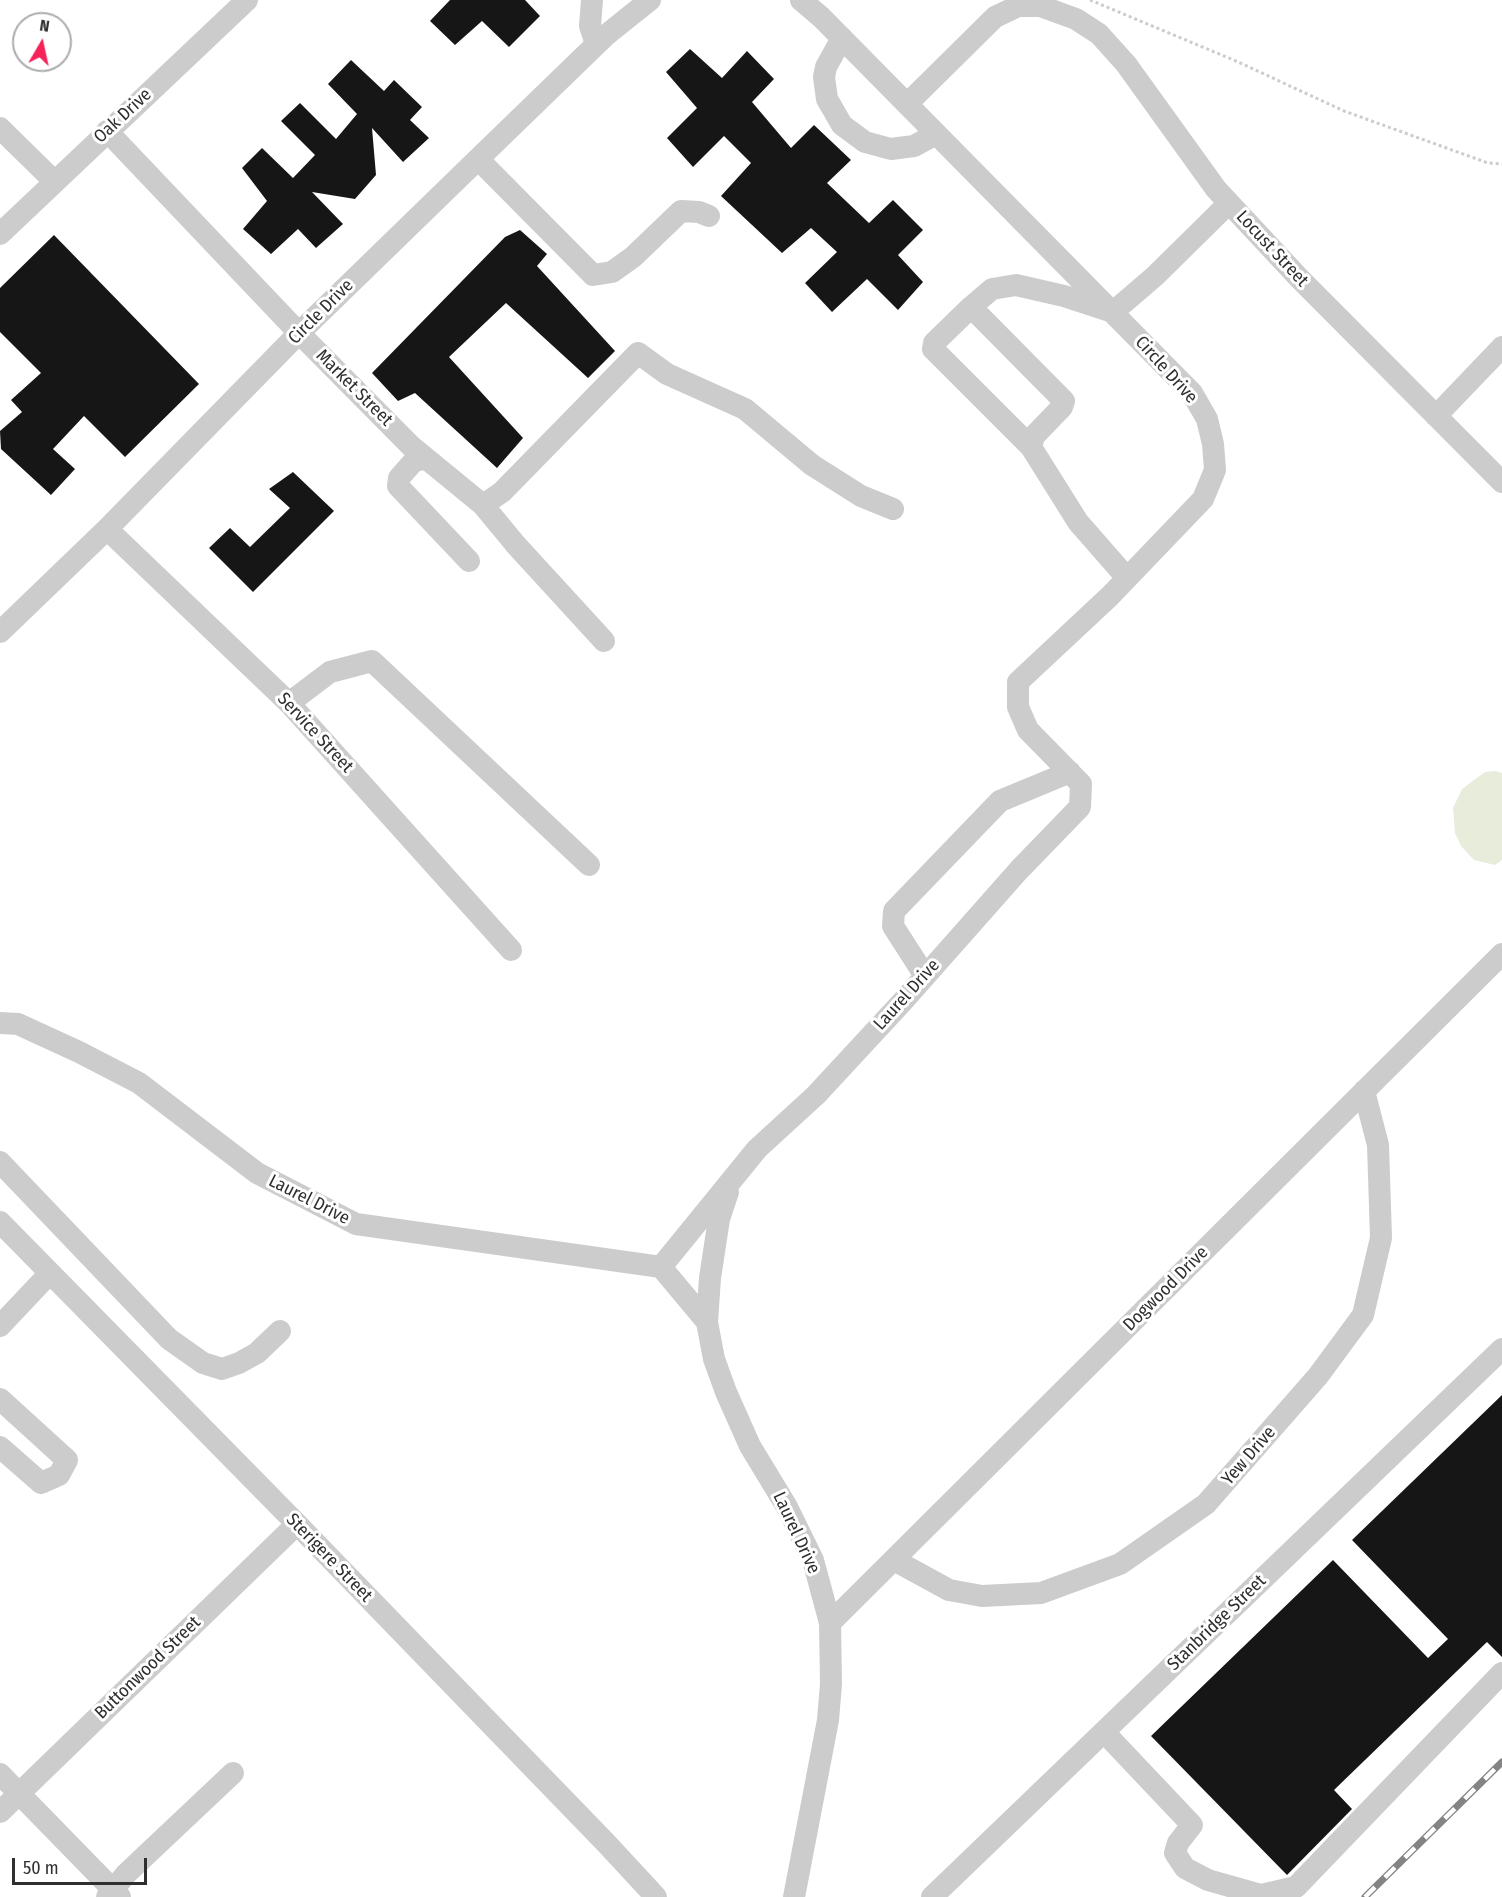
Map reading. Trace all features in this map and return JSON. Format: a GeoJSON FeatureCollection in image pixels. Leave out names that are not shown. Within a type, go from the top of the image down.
{"type":"FeatureCollection","features":[{"type":"Feature","properties":{"kind":"street","name":"Oak Drive"},"geometry":{"type":"LineString","coordinates":[[0,234],[247,0]]}},
{"type":"Feature","properties":{"kind":"street"},"geometry":{"type":"LineString","coordinates":[[592,0],[590,26],[597,44]]}},
{"type":"Feature","properties":{"kind":"street","name":"Circle Drive"},"geometry":{"type":"LineString","coordinates":[[0,632],[107,530],[299,333],[597,44],[650,0]]}},
{"type":"Feature","properties":{"kind":"street","name":"Circle Drive"},"geometry":{"type":"LineString","coordinates":[[801,0],[842,38],[1192,393],[1207,419],[1213,444],[1215,470],[1203,499],[1127,578],[1018,682],[1018,707],[1028,730],[1081,784],[1080,807]]}},
{"type":"Feature","properties":{"kind":"street"},"geometry":{"type":"LineString","coordinates":[[906,104],[995,17],[1018,6],[1047,4]]}},
{"type":"Feature","properties":{"kind":"street","name":"Locust Street"},"geometry":{"type":"LineString","coordinates":[[1047,4],[1076,18],[1099,34],[1126,64],[1215,189],[1299,278],[1502,482]]}},
{"type":"Feature","properties":{"kind":"street"},"geometry":{"type":"LineString","coordinates":[[842,38],[826,67],[824,76],[827,99],[842,124],[866,142],[891,149],[914,146],[936,134]]}},
{"type":"Feature","properties":{"kind":"street"},"geometry":{"type":"LineString","coordinates":[[0,128],[54,181]]}},
{"type":"Feature","properties":{"kind":"street","name":"Market Street"},"geometry":{"type":"LineString","coordinates":[[107,131],[299,333],[425,459],[483,505],[516,545],[604,641]]}},
{"type":"Feature","properties":{"kind":"street"},"geometry":{"type":"LineString","coordinates":[[478,159],[593,275],[612,273],[633,257],[681,211],[699,212],[709,216]]}},
{"type":"Feature","properties":{"kind":"street"},"geometry":{"type":"LineString","coordinates":[[1127,578],[1078,522],[1031,447],[933,350],[934,343],[992,289],[1016,285],[1064,296],[1113,312],[1155,276],[1229,203]]}},
{"type":"Feature","properties":{"kind":"street"},"geometry":{"type":"LineString","coordinates":[[971,307],[1064,400],[1062,407],[1034,436],[1031,447]]}},
{"type":"Feature","properties":{"kind":"street"},"geometry":{"type":"LineString","coordinates":[[1436,416],[1502,347]]}},
{"type":"Feature","properties":{"kind":"street"},"geometry":{"type":"LineString","coordinates":[[483,505],[502,492],[638,353],[666,374],[745,410],[812,465],[861,496],[893,509]]}},
{"type":"Feature","properties":{"kind":"street"},"geometry":{"type":"LineString","coordinates":[[425,459],[414,461],[399,478],[398,486],[468,561]]}},
{"type":"Feature","properties":{"kind":"street","name":"Service Street"},"geometry":{"type":"LineString","coordinates":[[107,530],[290,703],[511,950]]}},
{"type":"Feature","properties":{"kind":"street"},"geometry":{"type":"LineString","coordinates":[[290,703],[330,672],[372,662],[588,865]]}},
{"type":"Feature","properties":{"kind":"street"},"geometry":{"type":"LineString","coordinates":[[925,976],[893,926],[894,911],[1000,801],[1070,772]]}},
{"type":"Feature","properties":{"kind":"street","name":"Laurel Drive"},"geometry":{"type":"LineString","coordinates":[[661,1267],[757,1149],[816,1095],[1018,870],[1080,807]]}},
{"type":"Feature","properties":{"kind":"street","name":"Dogwood Drive"},"geometry":{"type":"LineString","coordinates":[[830,1623],[1502,954]]}},
{"type":"Feature","properties":{"kind":"street","name":"Laurel Drive"},"geometry":{"type":"LineString","coordinates":[[0,1023],[18,1024],[80,1052],[139,1083],[257,1173],[356,1224],[661,1267],[707,1322]]}},
{"type":"Feature","properties":{"kind":"street","name":"Yew Drive"},"geometry":{"type":"LineString","coordinates":[[894,1560],[949,1590],[981,1596],[1041,1593],[1120,1564],[1206,1504],[1318,1376],[1363,1315],[1381,1238],[1378,1146],[1364,1091]]}},
{"type":"Feature","properties":{"kind":"street"},"geometry":{"type":"LineString","coordinates":[[0,1162],[169,1339],[203,1363],[222,1369],[239,1363],[257,1353],[280,1331]]}},
{"type":"Feature","properties":{"kind":"street","name":"Laurel Drive"},"geometry":{"type":"LineString","coordinates":[[732,1180],[719,1219],[710,1278],[707,1322],[714,1359],[750,1446],[787,1507],[813,1560],[830,1623],[831,1684],[828,1720],[794,1897]]}},
{"type":"Feature","properties":{"kind":"street","name":"Sterigere Street"},"geometry":{"type":"LineString","coordinates":[[0,1222],[297,1524],[656,1897]]}},
{"type":"Feature","properties":{"kind":"street"},"geometry":{"type":"LineString","coordinates":[[0,1326],[50,1273]]}},
{"type":"Feature","properties":{"kind":"street","name":"Stanbridge Street"},"geometry":{"type":"LineString","coordinates":[[932,1897],[1502,1349]]}},
{"type":"Feature","properties":{"kind":"street"},"geometry":{"type":"LineString","coordinates":[[0,1400],[24,1421],[67,1460],[59,1475],[41,1483],[0,1445],[24,1421]]}},
{"type":"Feature","properties":{"kind":"street","name":"Buttonwood Street"},"geometry":{"type":"LineString","coordinates":[[0,1812],[297,1524]]}},
{"type":"Feature","properties":{"kind":"street"},"geometry":{"type":"LineString","coordinates":[[1104,1732],[1192,1825],[1178,1843],[1175,1852],[1185,1868],[1208,1880],[1261,1895],[1296,1887],[1502,1673]]}},
{"type":"Feature","properties":{"kind":"street"},"geometry":{"type":"LineString","coordinates":[[0,1774],[113,1895],[126,1874],[233,1773]]}},
{"type":"Feature","properties":{"kind":"path"},"geometry":{"type":"LineString","coordinates":[[1090,0],[1236,61],[1344,111],[1488,163],[1502,164]]}},
{"type":"Feature","properties":{"kind":"green space"},"geometry":{"type":"Polygon","coordinates":[[[1485,772],[1502,773],[1502,860],[1495,865],[1474,860],[1461,846],[1455,833],[1453,808],[1462,789],[1485,772]]]}},
{"type":"Feature","properties":{"kind":"building"},"geometry":{"type":"Polygon","coordinates":[[[450,0],[525,0],[540,16],[509,47],[482,21],[455,45],[430,21],[450,0]]]}},
{"type":"Feature","properties":{"kind":"building"},"geometry":{"type":"Polygon","coordinates":[[[690,49],[722,78],[747,51],[774,79],[752,102],[791,148],[814,125],[851,160],[827,183],[869,223],[893,200],[923,230],[898,255],[923,282],[898,310],[867,279],[832,312],[805,283],[837,252],[811,228],[782,253],[721,196],[751,163],[724,136],[693,167],[667,138],[697,108],[666,72],[690,49]]]}},
{"type":"Feature","properties":{"kind":"building"},"geometry":{"type":"Polygon","coordinates":[[[351,60],[384,91],[394,80],[422,107],[410,120],[429,138],[403,162],[372,128],[376,175],[355,199],[312,192],[343,224],[316,248],[298,229],[271,254],[243,229],[267,201],[242,168],[262,148],[293,178],[315,155],[281,121],[300,103],[336,139],[357,114],[328,84],[351,60]]]}},
{"type":"Feature","properties":{"kind":"building"},"geometry":{"type":"Polygon","coordinates":[[[520,230],[547,254],[537,266],[615,351],[588,378],[506,303],[449,357],[523,438],[497,468],[415,393],[398,401],[372,373],[505,237],[520,230]]]}},
{"type":"Feature","properties":{"kind":"building"},"geometry":{"type":"Polygon","coordinates":[[[54,235],[199,384],[125,457],[84,416],[53,449],[75,469],[51,495],[1,449],[0,431],[22,412],[11,400],[41,373],[0,332],[0,288],[54,235]]]}},
{"type":"Feature","properties":{"kind":"building"},"geometry":{"type":"Polygon","coordinates":[[[293,472],[334,511],[253,592],[209,548],[230,528],[250,547],[290,508],[269,489],[293,472]]]}},
{"type":"Feature","properties":{"kind":"building"},"geometry":{"type":"Polygon","coordinates":[[[1502,1395],[1502,1657],[1487,1642],[1334,1790],[1352,1809],[1287,1875],[1151,1736],[1333,1560],[1428,1658],[1448,1639],[1352,1540],[1502,1395]]]}},
{"type":"Feature","properties":{"kind":"railway"},"geometry":{"type":"LineString","coordinates":[[1365,1897],[1502,1762]]}}]}
